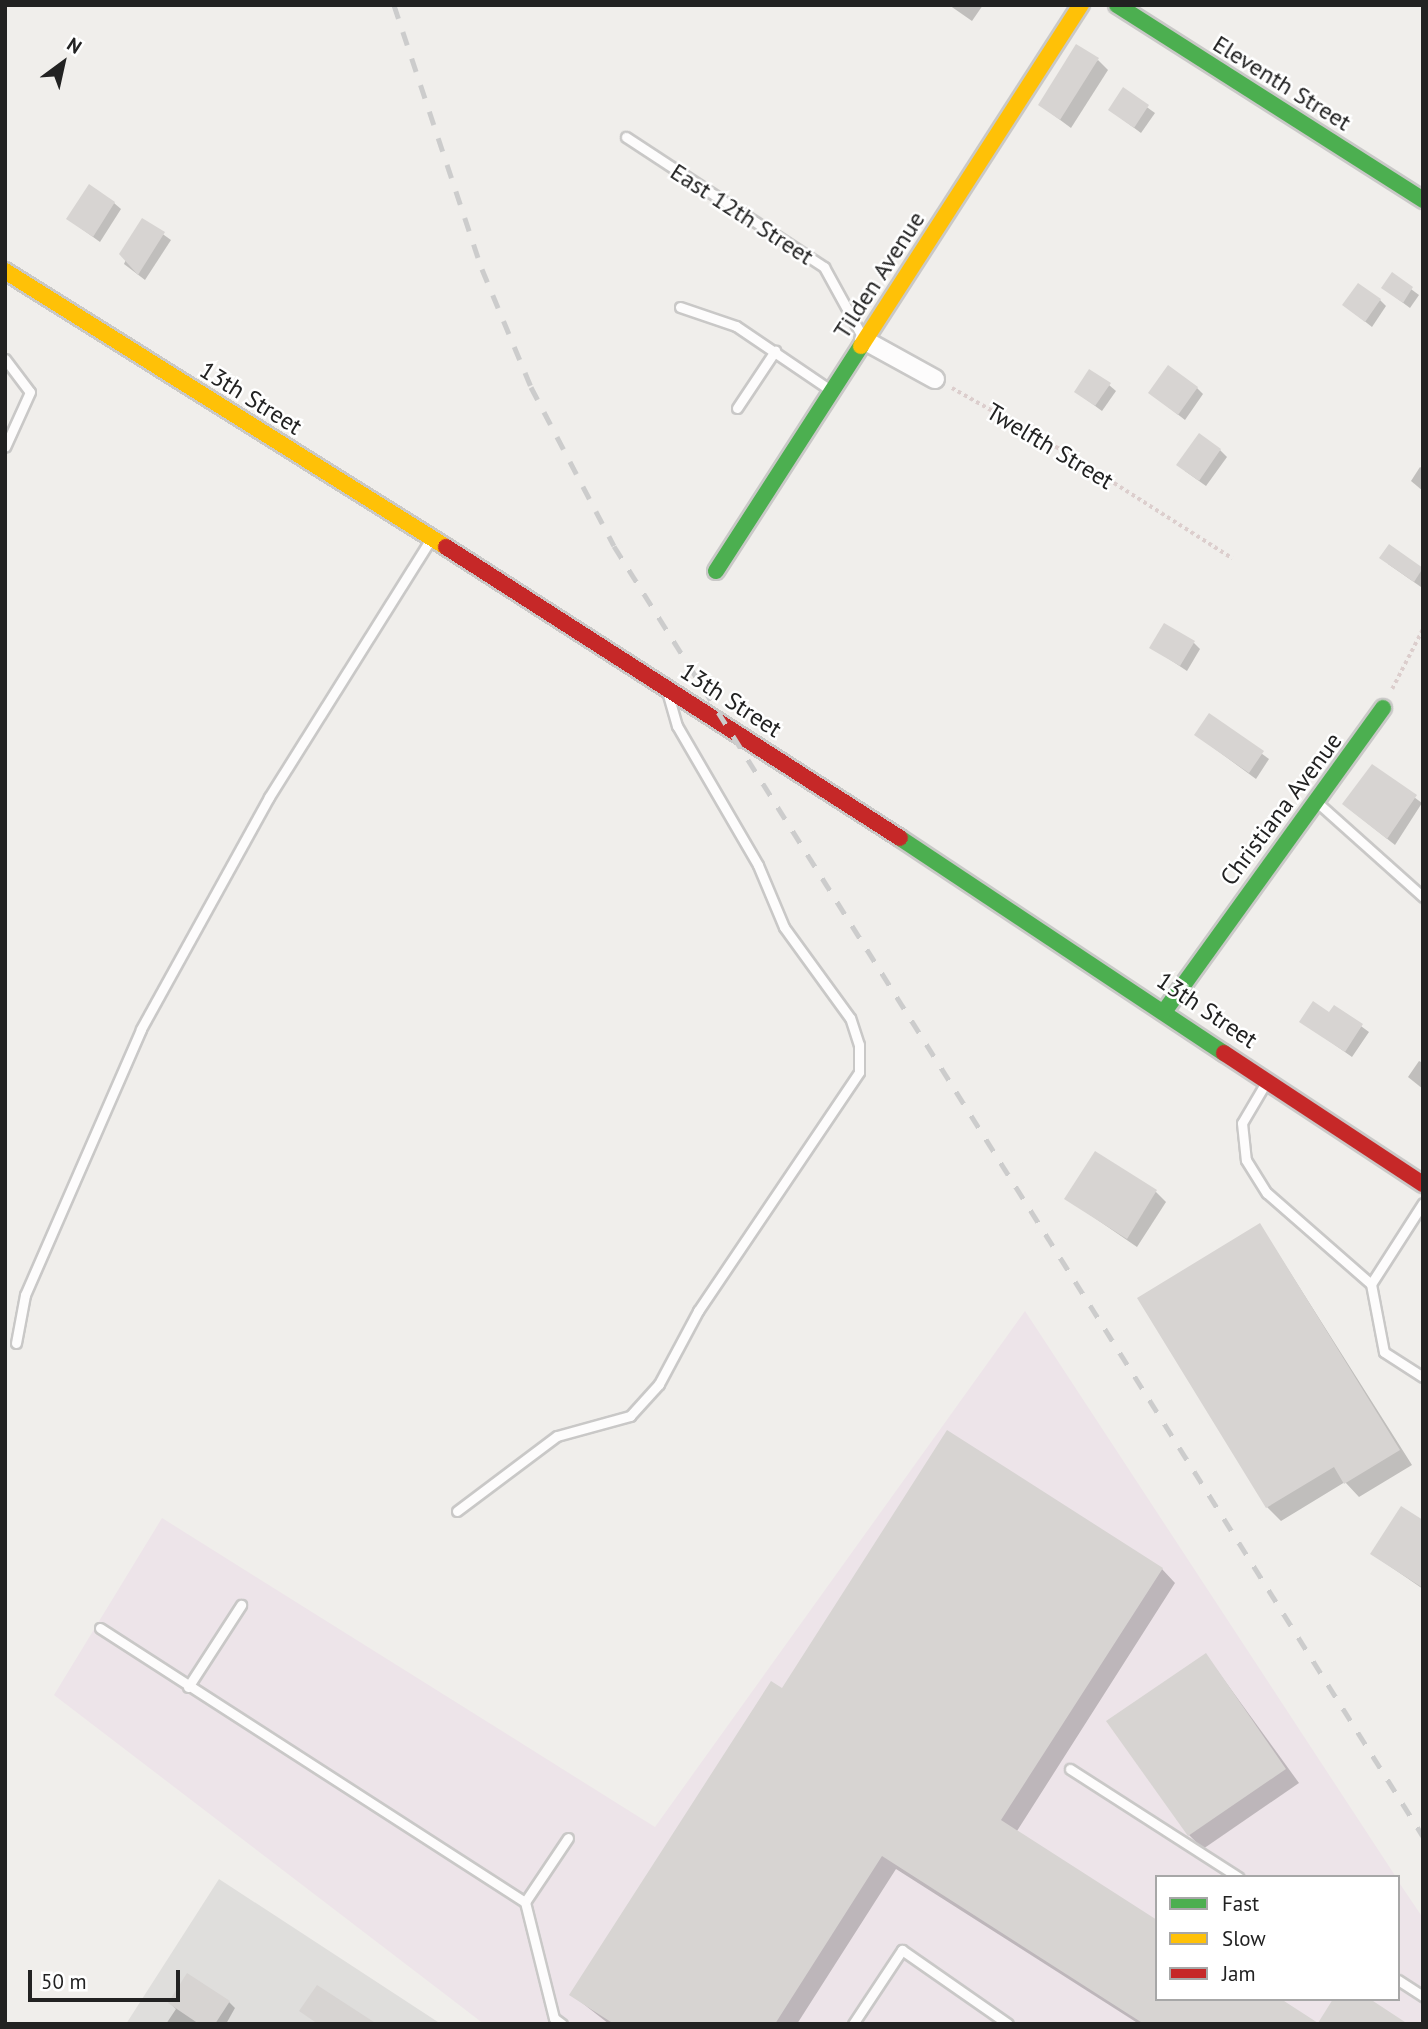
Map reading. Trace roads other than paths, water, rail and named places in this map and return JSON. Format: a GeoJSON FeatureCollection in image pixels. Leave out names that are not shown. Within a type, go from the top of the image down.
{"type":"FeatureCollection","features":[{"type":"Feature","properties":{"kind":"street","name":"Tilden Avenue"},"geometry":{"type":"LineString","coordinates":[[716,571],[1081,5]]}},
{"type":"Feature","properties":{"kind":"street","name":"Eleventh Street"},"geometry":{"type":"LineString","coordinates":[[1117,5],[1423,200]]}},
{"type":"Feature","properties":{"kind":"street","name":"13th Street"},"geometry":{"type":"LineString","coordinates":[[5,271],[666,685],[1166,1009],[1423,1184]]}},
{"type":"Feature","properties":{"kind":"street"},"geometry":{"type":"LineString","coordinates":[[864,340],[934,379]]}},
{"type":"Feature","properties":{"kind":"street","name":"Christiana Avenue"},"geometry":{"type":"LineString","coordinates":[[1166,1009],[1383,708]]}},
{"type":"Feature","properties":{"kind":"lane","name":"East 12th Street"},"geometry":{"type":"LineString","coordinates":[[626,137],[824,267],[864,340]]}},
{"type":"Feature","properties":{"kind":"lane"},"geometry":{"type":"LineString","coordinates":[[680,307],[710,313],[775,351],[831,391]]}},
{"type":"Feature","properties":{"kind":"lane"},"geometry":{"type":"LineString","coordinates":[[737,408],[775,351]]}},
{"type":"Feature","properties":{"kind":"lane"},"geometry":{"type":"LineString","coordinates":[[5,359],[30,392],[5,447]]}},
{"type":"Feature","properties":{"kind":"lane"},"geometry":{"type":"LineString","coordinates":[[16,1343],[40,1258],[141,1028],[269,797],[431,538]]}},
{"type":"Feature","properties":{"kind":"lane"},"geometry":{"type":"LineString","coordinates":[[457,1511],[557,1436],[630,1416],[659,1384],[698,1311],[859,1072],[859,1045],[850,1018],[784,926],[758,865],[677,726],[666,685]]}},
{"type":"Feature","properties":{"kind":"lane"},"geometry":{"type":"LineString","coordinates":[[1317,802],[1423,897]]}},
{"type":"Feature","properties":{"kind":"lane"},"geometry":{"type":"LineString","coordinates":[[1268,1079],[1242,1123],[1246,1160],[1267,1193],[1371,1284],[1384,1352],[1423,1377]]}},
{"type":"Feature","properties":{"kind":"lane"},"geometry":{"type":"LineString","coordinates":[[1371,1284],[1423,1203]]}},
{"type":"Feature","properties":{"kind":"lane"},"geometry":{"type":"LineString","coordinates":[[188,1687],[241,1605]]}},
{"type":"Feature","properties":{"kind":"lane"},"geometry":{"type":"LineString","coordinates":[[100,1628],[525,1902],[554,2018],[562,2024]]}},
{"type":"Feature","properties":{"kind":"lane"},"geometry":{"type":"LineString","coordinates":[[1070,1769],[1235,1875]]}},
{"type":"Feature","properties":{"kind":"lane"},"geometry":{"type":"LineString","coordinates":[[525,1902],[568,1838]]}},
{"type":"Feature","properties":{"kind":"lane"},"geometry":{"type":"LineString","coordinates":[[853,2024],[902,1950],[1008,2024]]}},
{"type":"Feature","properties":{"kind":"lane"},"geometry":{"type":"LineString","coordinates":[[1400,1981],[1423,1996]]}},
{"type":"Feature","properties":{"kind":"railway"},"geometry":{"type":"LineString","coordinates":[[394,5],[482,269],[531,387],[614,546],[1423,1836]]}}]}
